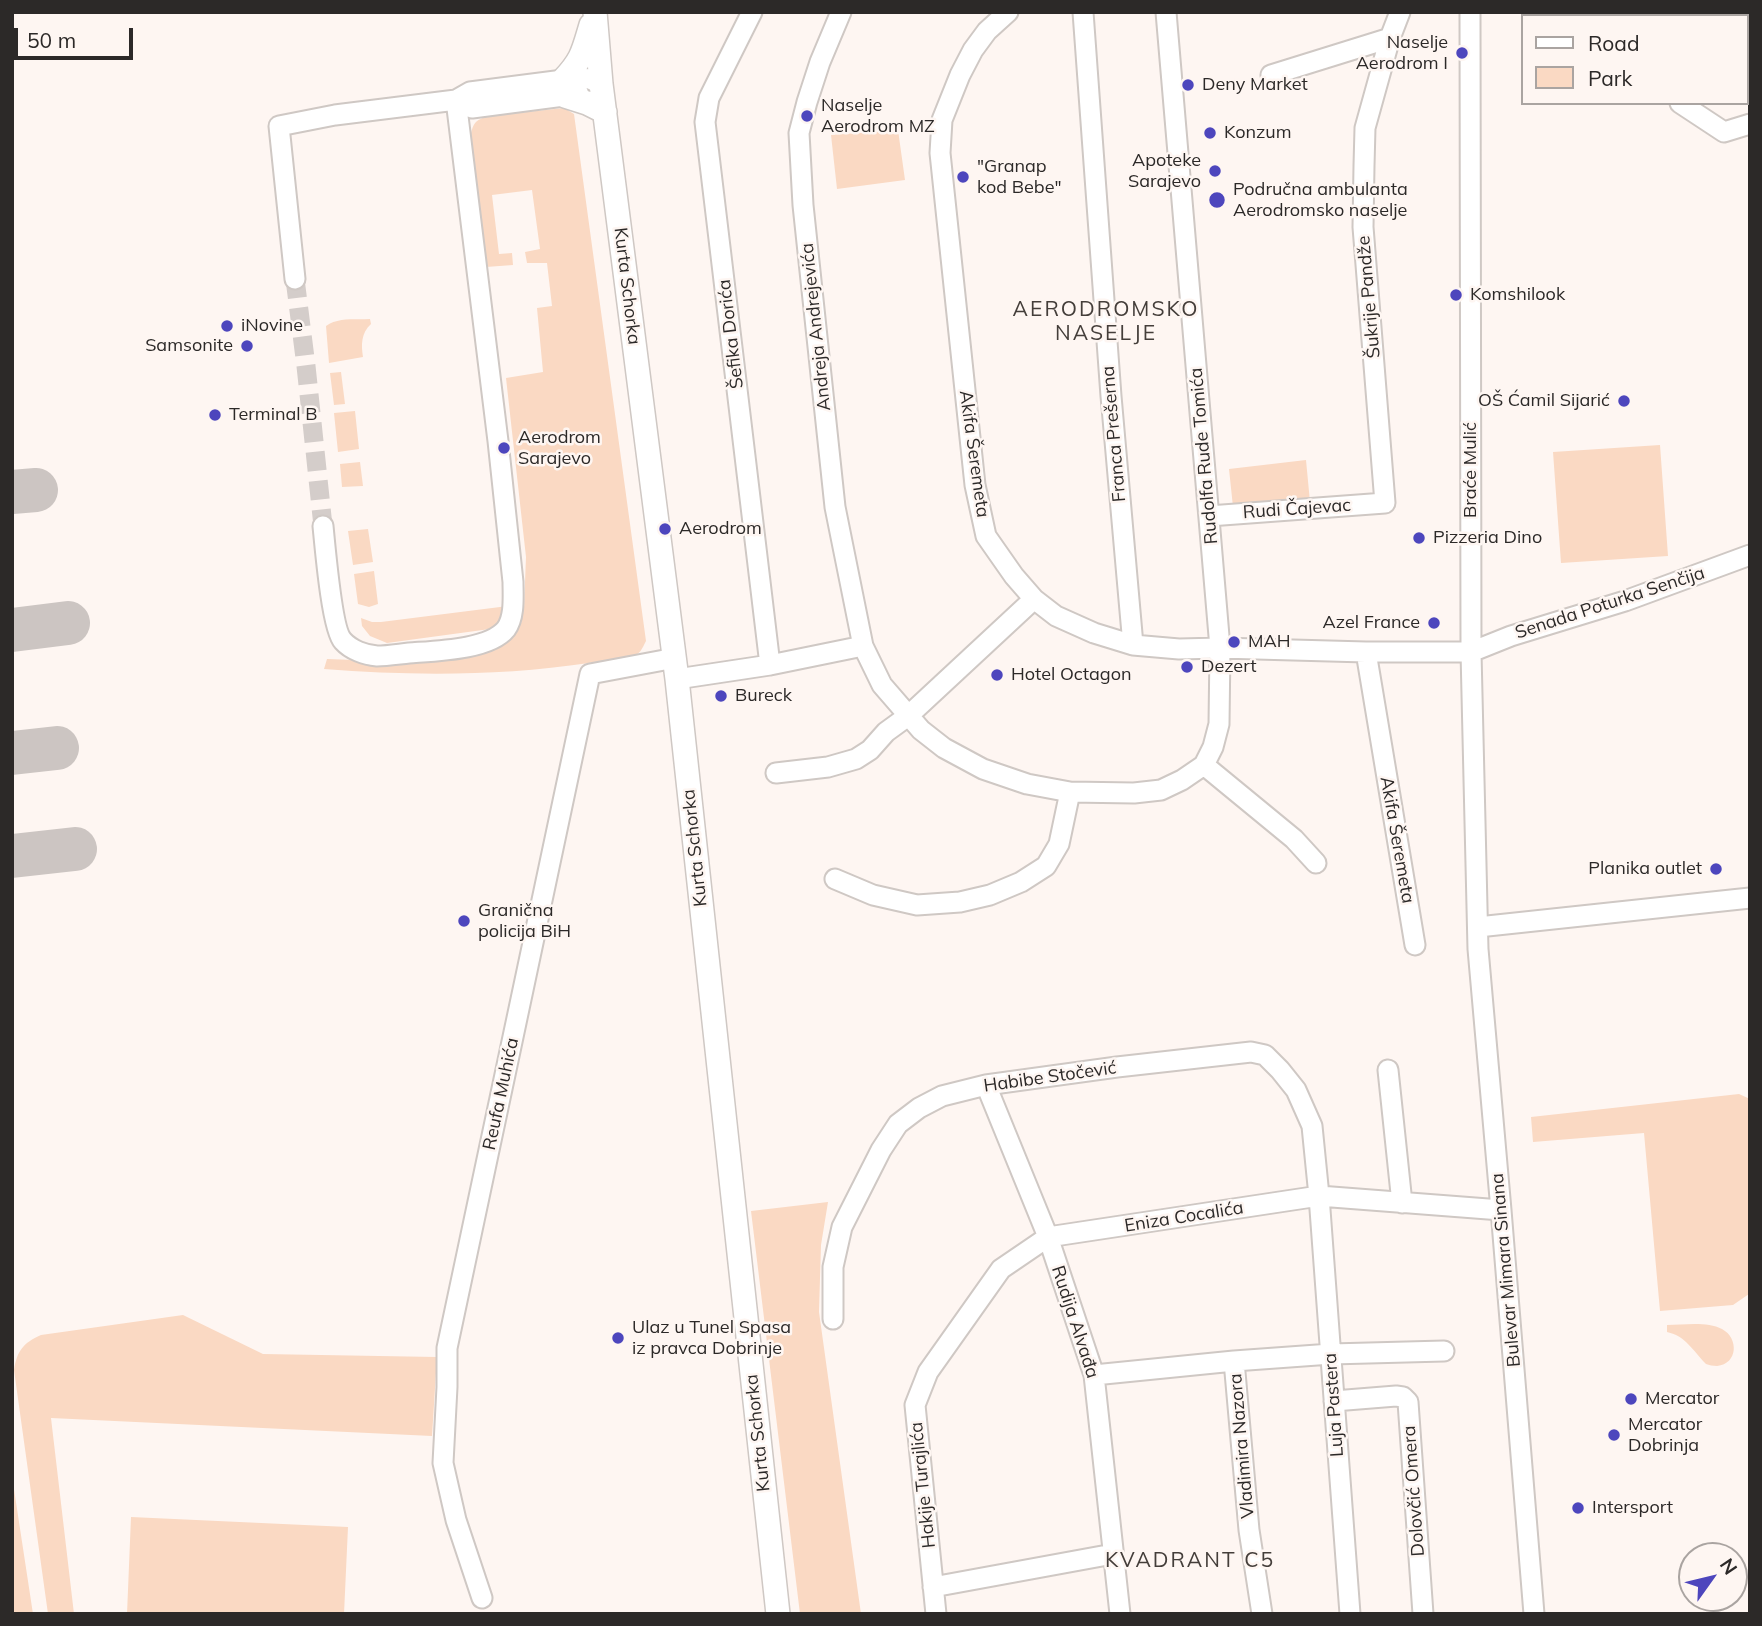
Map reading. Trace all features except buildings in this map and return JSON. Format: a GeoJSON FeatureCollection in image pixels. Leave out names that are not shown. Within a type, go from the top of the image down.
{"type":"FeatureCollection","features":[{"type":"Feature","properties":{"kind":"main road","name":"Kurta Schorka"},"geometry":{"type":"LineString","coordinates":[[595,12],[601,84],[676,668],[778,1614]]}},
{"type":"Feature","properties":{"kind":"main road"},"geometry":{"type":"LineString","coordinates":[[595,12],[582,55],[564,88],[605,112]]}},
{"type":"Feature","properties":{"kind":"street","name":"Šefika Dorića"},"geometry":{"type":"LineString","coordinates":[[752,12],[709,98],[705,122],[770,665]]}},
{"type":"Feature","properties":{"kind":"street","name":"Andreja Andrejevića"},"geometry":{"type":"LineString","coordinates":[[841,12],[820,62],[799,133],[803,205],[835,507],[863,646],[882,685],[921,730],[944,748],[983,769],[1027,784],[1070,792],[1134,793],[1161,790],[1204,765]]}},
{"type":"Feature","properties":{"kind":"street","name":"Akifa Šeremeta"},"geometry":{"type":"LineString","coordinates":[[1008,12],[987,31],[960,75],[942,120],[940,153],[975,485],[986,536],[1014,576],[1034,599],[1056,616],[1133,646],[1180,649],[1471,652]]}},
{"type":"Feature","properties":{"kind":"street","name":"Franca Prešerna"},"geometry":{"type":"LineString","coordinates":[[1083,12],[1110,384],[1133,646]]}},
{"type":"Feature","properties":{"kind":"street","name":"Rudolfa Rude Tomića"},"geometry":{"type":"LineString","coordinates":[[1166,12],[1220,648]]}},
{"type":"Feature","properties":{"kind":"street","name":"Šukrije Pandže"},"geometry":{"type":"LineString","coordinates":[[1385,503],[1363,227],[1363,178],[1366,128],[1390,38],[1400,12]]}},
{"type":"Feature","properties":{"kind":"street","name":"Braće Mulić"},"geometry":{"type":"LineString","coordinates":[[1471,12],[1471,652],[1478,927]]}},
{"type":"Feature","properties":{"kind":"street"},"geometry":{"type":"LineString","coordinates":[[1271,75],[1390,38]]}},
{"type":"Feature","properties":{"kind":"street"},"geometry":{"type":"LineString","coordinates":[[295,279],[279,126],[335,115],[456,100],[472,108],[564,88],[579,78],[601,84]]}},
{"type":"Feature","properties":{"kind":"street"},"geometry":{"type":"LineString","coordinates":[[323,526],[335,621],[340,639],[351,649],[376,656],[442,650],[479,644],[499,636],[508,626],[513,605],[513,582],[456,100]]}},
{"type":"Feature","properties":{"kind":"street"},"geometry":{"type":"LineString","coordinates":[[1683,105],[1724,132],[1750,124]]}},
{"type":"Feature","properties":{"kind":"street","name":"Rudi Čajevac"},"geometry":{"type":"LineString","coordinates":[[1209,516],[1385,503]]}},
{"type":"Feature","properties":{"kind":"street","name":"Senada Poturka Senčija"},"geometry":{"type":"LineString","coordinates":[[1471,652],[1511,636],[1625,601],[1750,555]]}},
{"type":"Feature","properties":{"kind":"street"},"geometry":{"type":"LineString","coordinates":[[776,772],[828,767],[856,759],[870,750],[886,732],[908,716],[1034,599]]}},
{"type":"Feature","properties":{"kind":"street"},"geometry":{"type":"LineString","coordinates":[[676,668],[770,665],[863,646]]}},
{"type":"Feature","properties":{"kind":"street"},"geometry":{"type":"LineString","coordinates":[[1220,648],[1219,723],[1213,747],[1204,765],[1294,839],[1316,863]]}},
{"type":"Feature","properties":{"kind":"street","name":"Akifa Šeremeta"},"geometry":{"type":"LineString","coordinates":[[1366,652],[1415,945]]}},
{"type":"Feature","properties":{"kind":"street","name":"Reufa Muhića"},"geometry":{"type":"LineString","coordinates":[[482,1598],[456,1520],[443,1463],[447,1348],[590,674],[676,668]]}},
{"type":"Feature","properties":{"kind":"street"},"geometry":{"type":"LineString","coordinates":[[835,879],[873,895],[917,905],[960,902],[990,895],[1021,882],[1046,866],[1059,844],[1070,792]]}},
{"type":"Feature","properties":{"kind":"street"},"geometry":{"type":"LineString","coordinates":[[1478,927],[1750,898]]}},
{"type":"Feature","properties":{"kind":"street","name":"Bulevar Mimara Sinana"},"geometry":{"type":"LineString","coordinates":[[1478,927],[1534,1614]]}},
{"type":"Feature","properties":{"kind":"street","name":"Habibe Stočević"},"geometry":{"type":"LineString","coordinates":[[833,1319],[833,1267],[842,1227],[881,1150],[898,1124],[919,1108],[942,1096],[986,1085],[1123,1066],[1251,1052],[1265,1055],[1296,1090],[1312,1126],[1319,1196]]}},
{"type":"Feature","properties":{"kind":"street"},"geometry":{"type":"LineString","coordinates":[[1388,1070],[1402,1203]]}},
{"type":"Feature","properties":{"kind":"street","name":"Rudija Alvađa"},"geometry":{"type":"LineString","coordinates":[[986,1085],[1048,1237],[1094,1375],[1120,1614]]}},
{"type":"Feature","properties":{"kind":"street","name":"Eniza Cocalića"},"geometry":{"type":"LineString","coordinates":[[1048,1237],[1319,1196],[1501,1210]]}},
{"type":"Feature","properties":{"kind":"street","name":"Luja Pastera"},"geometry":{"type":"LineString","coordinates":[[1319,1196],[1350,1614]]}},
{"type":"Feature","properties":{"kind":"street","name":"Hakije Turajlića"},"geometry":{"type":"LineString","coordinates":[[936,1614],[915,1405],[928,1372],[1001,1269],[1048,1237]]}},
{"type":"Feature","properties":{"kind":"street"},"geometry":{"type":"LineString","coordinates":[[1094,1375],[1331,1354],[1444,1351]]}},
{"type":"Feature","properties":{"kind":"street","name":"Vladimira Nazora"},"geometry":{"type":"LineString","coordinates":[[1234,1361],[1249,1530],[1262,1614]]}},
{"type":"Feature","properties":{"kind":"street","name":"Dolovčić Omera"},"geometry":{"type":"LineString","coordinates":[[1334,1401],[1396,1395],[1408,1402],[1423,1614]]}},
{"type":"Feature","properties":{"kind":"street"},"geometry":{"type":"LineString","coordinates":[[933,1587],[1113,1554]]}},
{"type":"Feature","properties":{"kind":"green space"},"geometry":{"type":"Polygon","coordinates":[[[564,108],[574,114],[646,641],[639,653],[627,658],[523,670],[424,674],[324,669],[327,659],[407,662],[511,637],[521,623],[526,557],[506,378],[543,372],[537,308],[552,306],[547,263],[527,263],[525,252],[540,249],[532,190],[492,195],[499,254],[512,253],[513,265],[486,267],[470,138],[475,123],[489,116],[564,108]]]}},
{"type":"Feature","properties":{"kind":"green space"},"geometry":{"type":"Polygon","coordinates":[[[898,130],[905,180],[837,189],[831,135],[898,130]]]}},
{"type":"Feature","properties":{"kind":"green space"},"geometry":{"type":"Polygon","coordinates":[[[370,319],[371,324],[362,339],[363,357],[329,363],[326,326],[342,320],[370,319]]]}},
{"type":"Feature","properties":{"kind":"green space"},"geometry":{"type":"Polygon","coordinates":[[[341,372],[345,404],[334,405],[330,373],[341,372]]]}},
{"type":"Feature","properties":{"kind":"green space"},"geometry":{"type":"Polygon","coordinates":[[[355,411],[359,449],[338,452],[334,413],[355,411]]]}},
{"type":"Feature","properties":{"kind":"green space"},"geometry":{"type":"Polygon","coordinates":[[[1660,445],[1668,556],[1561,563],[1553,452],[1660,445]]]}},
{"type":"Feature","properties":{"kind":"green space"},"geometry":{"type":"Polygon","coordinates":[[[1306,460],[1310,502],[1233,507],[1229,469],[1306,460]]]}},
{"type":"Feature","properties":{"kind":"green space"},"geometry":{"type":"Polygon","coordinates":[[[360,462],[363,486],[342,487],[340,464],[360,462]]]}},
{"type":"Feature","properties":{"kind":"green space"},"geometry":{"type":"Polygon","coordinates":[[[368,529],[373,562],[353,565],[348,531],[368,529]]]}},
{"type":"Feature","properties":{"kind":"green space"},"geometry":{"type":"Polygon","coordinates":[[[374,571],[378,604],[369,607],[358,604],[354,574],[374,571]]]}},
{"type":"Feature","properties":{"kind":"green space"},"geometry":{"type":"Polygon","coordinates":[[[508,606],[501,620],[490,629],[387,643],[370,636],[362,626],[361,618],[381,622],[508,606]]]}},
{"type":"Feature","properties":{"kind":"green space"},"geometry":{"type":"Polygon","coordinates":[[[1739,1094],[1750,1099],[1750,1292],[1733,1305],[1660,1311],[1644,1133],[1533,1142],[1531,1117],[1739,1094]]]}},
{"type":"Feature","properties":{"kind":"green space"},"geometry":{"type":"Polygon","coordinates":[[[828,1202],[821,1245],[819,1312],[861,1614],[800,1614],[751,1211],[828,1202]]]}},
{"type":"Feature","properties":{"kind":"green space"},"geometry":{"type":"Polygon","coordinates":[[[183,1315],[263,1354],[437,1357],[432,1436],[51,1418],[74,1614],[48,1614],[14,1370],[19,1353],[25,1345],[41,1335],[183,1315]]]}},
{"type":"Feature","properties":{"kind":"green space"},"geometry":{"type":"Polygon","coordinates":[[[1702,1324],[1722,1329],[1731,1338],[1734,1350],[1732,1356],[1724,1364],[1706,1364],[1684,1340],[1667,1332],[1667,1325],[1702,1324]]]}},
{"type":"Feature","properties":{"kind":"green space"},"geometry":{"type":"Polygon","coordinates":[[[12,1476],[33,1614],[12,1614],[12,1476]]]}},
{"type":"Feature","properties":{"kind":"green space"},"geometry":{"type":"Polygon","coordinates":[[[131,1517],[348,1527],[344,1614],[127,1614],[131,1517]]]}},
{"type":"Feature","properties":{"kind":"taxiway"},"geometry":{"type":"LineString","coordinates":[[12,492],[36,490]]}},
{"type":"Feature","properties":{"kind":"taxiway"},"geometry":{"type":"LineString","coordinates":[[12,630],[68,623]]}},
{"type":"Feature","properties":{"kind":"taxiway"},"geometry":{"type":"LineString","coordinates":[[12,753],[57,748]]}},
{"type":"Feature","properties":{"kind":"taxiway"},"geometry":{"type":"LineString","coordinates":[[12,856],[75,849]]}},
{"type":"Feature","properties":{"kind":"tunnel"},"geometry":{"type":"LineString","coordinates":[[295,279],[323,526]]}},
{"type":"Feature","properties":{"kind":"place","name":"Naselje Aerodrom I"},"geometry":{"type":"Point","coordinates":[1462,53]}},
{"type":"Feature","properties":{"kind":"place","name":"Deny Market"},"geometry":{"type":"Point","coordinates":[1188,85]}},
{"type":"Feature","properties":{"kind":"place","name":"Naselje Aerodrom MZ"},"geometry":{"type":"Point","coordinates":[807,116]}},
{"type":"Feature","properties":{"kind":"place","name":"Konzum"},"geometry":{"type":"Point","coordinates":[1210,133]}},
{"type":"Feature","properties":{"kind":"place","name":"Apoteke Sarajevo"},"geometry":{"type":"Point","coordinates":[1215,171]}},
{"type":"Feature","properties":{"kind":"place","name":"\"Granap kod Bebe\""},"geometry":{"type":"Point","coordinates":[963,177]}},
{"type":"Feature","properties":{"kind":"place","name":"Područna ambulanta Aerodromsko naselje"},"geometry":{"type":"Point","coordinates":[1217,200]}},
{"type":"Feature","properties":{"kind":"place","name":"Komshilook"},"geometry":{"type":"Point","coordinates":[1456,295]}},
{"type":"Feature","properties":{"kind":"place","name":"iNovine"},"geometry":{"type":"Point","coordinates":[227,326]}},
{"type":"Feature","properties":{"kind":"place","name":"Samsonite"},"geometry":{"type":"Point","coordinates":[247,346]}},
{"type":"Feature","properties":{"kind":"place","name":"OŠ Ćamil Sijarić"},"geometry":{"type":"Point","coordinates":[1624,401]}},
{"type":"Feature","properties":{"kind":"place","name":"Terminal B"},"geometry":{"type":"Point","coordinates":[215,415]}},
{"type":"Feature","properties":{"kind":"place","name":"Aerodrom Sarajevo"},"geometry":{"type":"Point","coordinates":[504,448]}},
{"type":"Feature","properties":{"kind":"place","name":"Aerodrom"},"geometry":{"type":"Point","coordinates":[665,529]}},
{"type":"Feature","properties":{"kind":"place","name":"Pizzeria Dino"},"geometry":{"type":"Point","coordinates":[1419,538]}},
{"type":"Feature","properties":{"kind":"place","name":"Azel France"},"geometry":{"type":"Point","coordinates":[1434,623]}},
{"type":"Feature","properties":{"kind":"place","name":"MAH"},"geometry":{"type":"Point","coordinates":[1234,642]}},
{"type":"Feature","properties":{"kind":"place","name":"Dezert"},"geometry":{"type":"Point","coordinates":[1187,667]}},
{"type":"Feature","properties":{"kind":"place","name":"Hotel Octagon"},"geometry":{"type":"Point","coordinates":[997,675]}},
{"type":"Feature","properties":{"kind":"place","name":"Bureck"},"geometry":{"type":"Point","coordinates":[721,696]}},
{"type":"Feature","properties":{"kind":"place","name":"Planika outlet"},"geometry":{"type":"Point","coordinates":[1716,869]}},
{"type":"Feature","properties":{"kind":"place","name":"Granična policija BiH"},"geometry":{"type":"Point","coordinates":[464,921]}},
{"type":"Feature","properties":{"kind":"place","name":"Ulaz u Tunel Spasa iz pravca Dobrinje"},"geometry":{"type":"Point","coordinates":[618,1338]}},
{"type":"Feature","properties":{"kind":"place","name":"Mercator"},"geometry":{"type":"Point","coordinates":[1631,1399]}},
{"type":"Feature","properties":{"kind":"place","name":"Mercator Dobrinja"},"geometry":{"type":"Point","coordinates":[1614,1435]}},
{"type":"Feature","properties":{"kind":"place","name":"Intersport"},"geometry":{"type":"Point","coordinates":[1578,1508]}},
{"type":"Feature","properties":{"kind":"district","name":"AERODROMSKO NASELJE"},"geometry":{"type":"Point","coordinates":[1106,322]}},
{"type":"Feature","properties":{"kind":"district","name":"KVADRANT C5"},"geometry":{"type":"Point","coordinates":[1190,1561]}}]}
